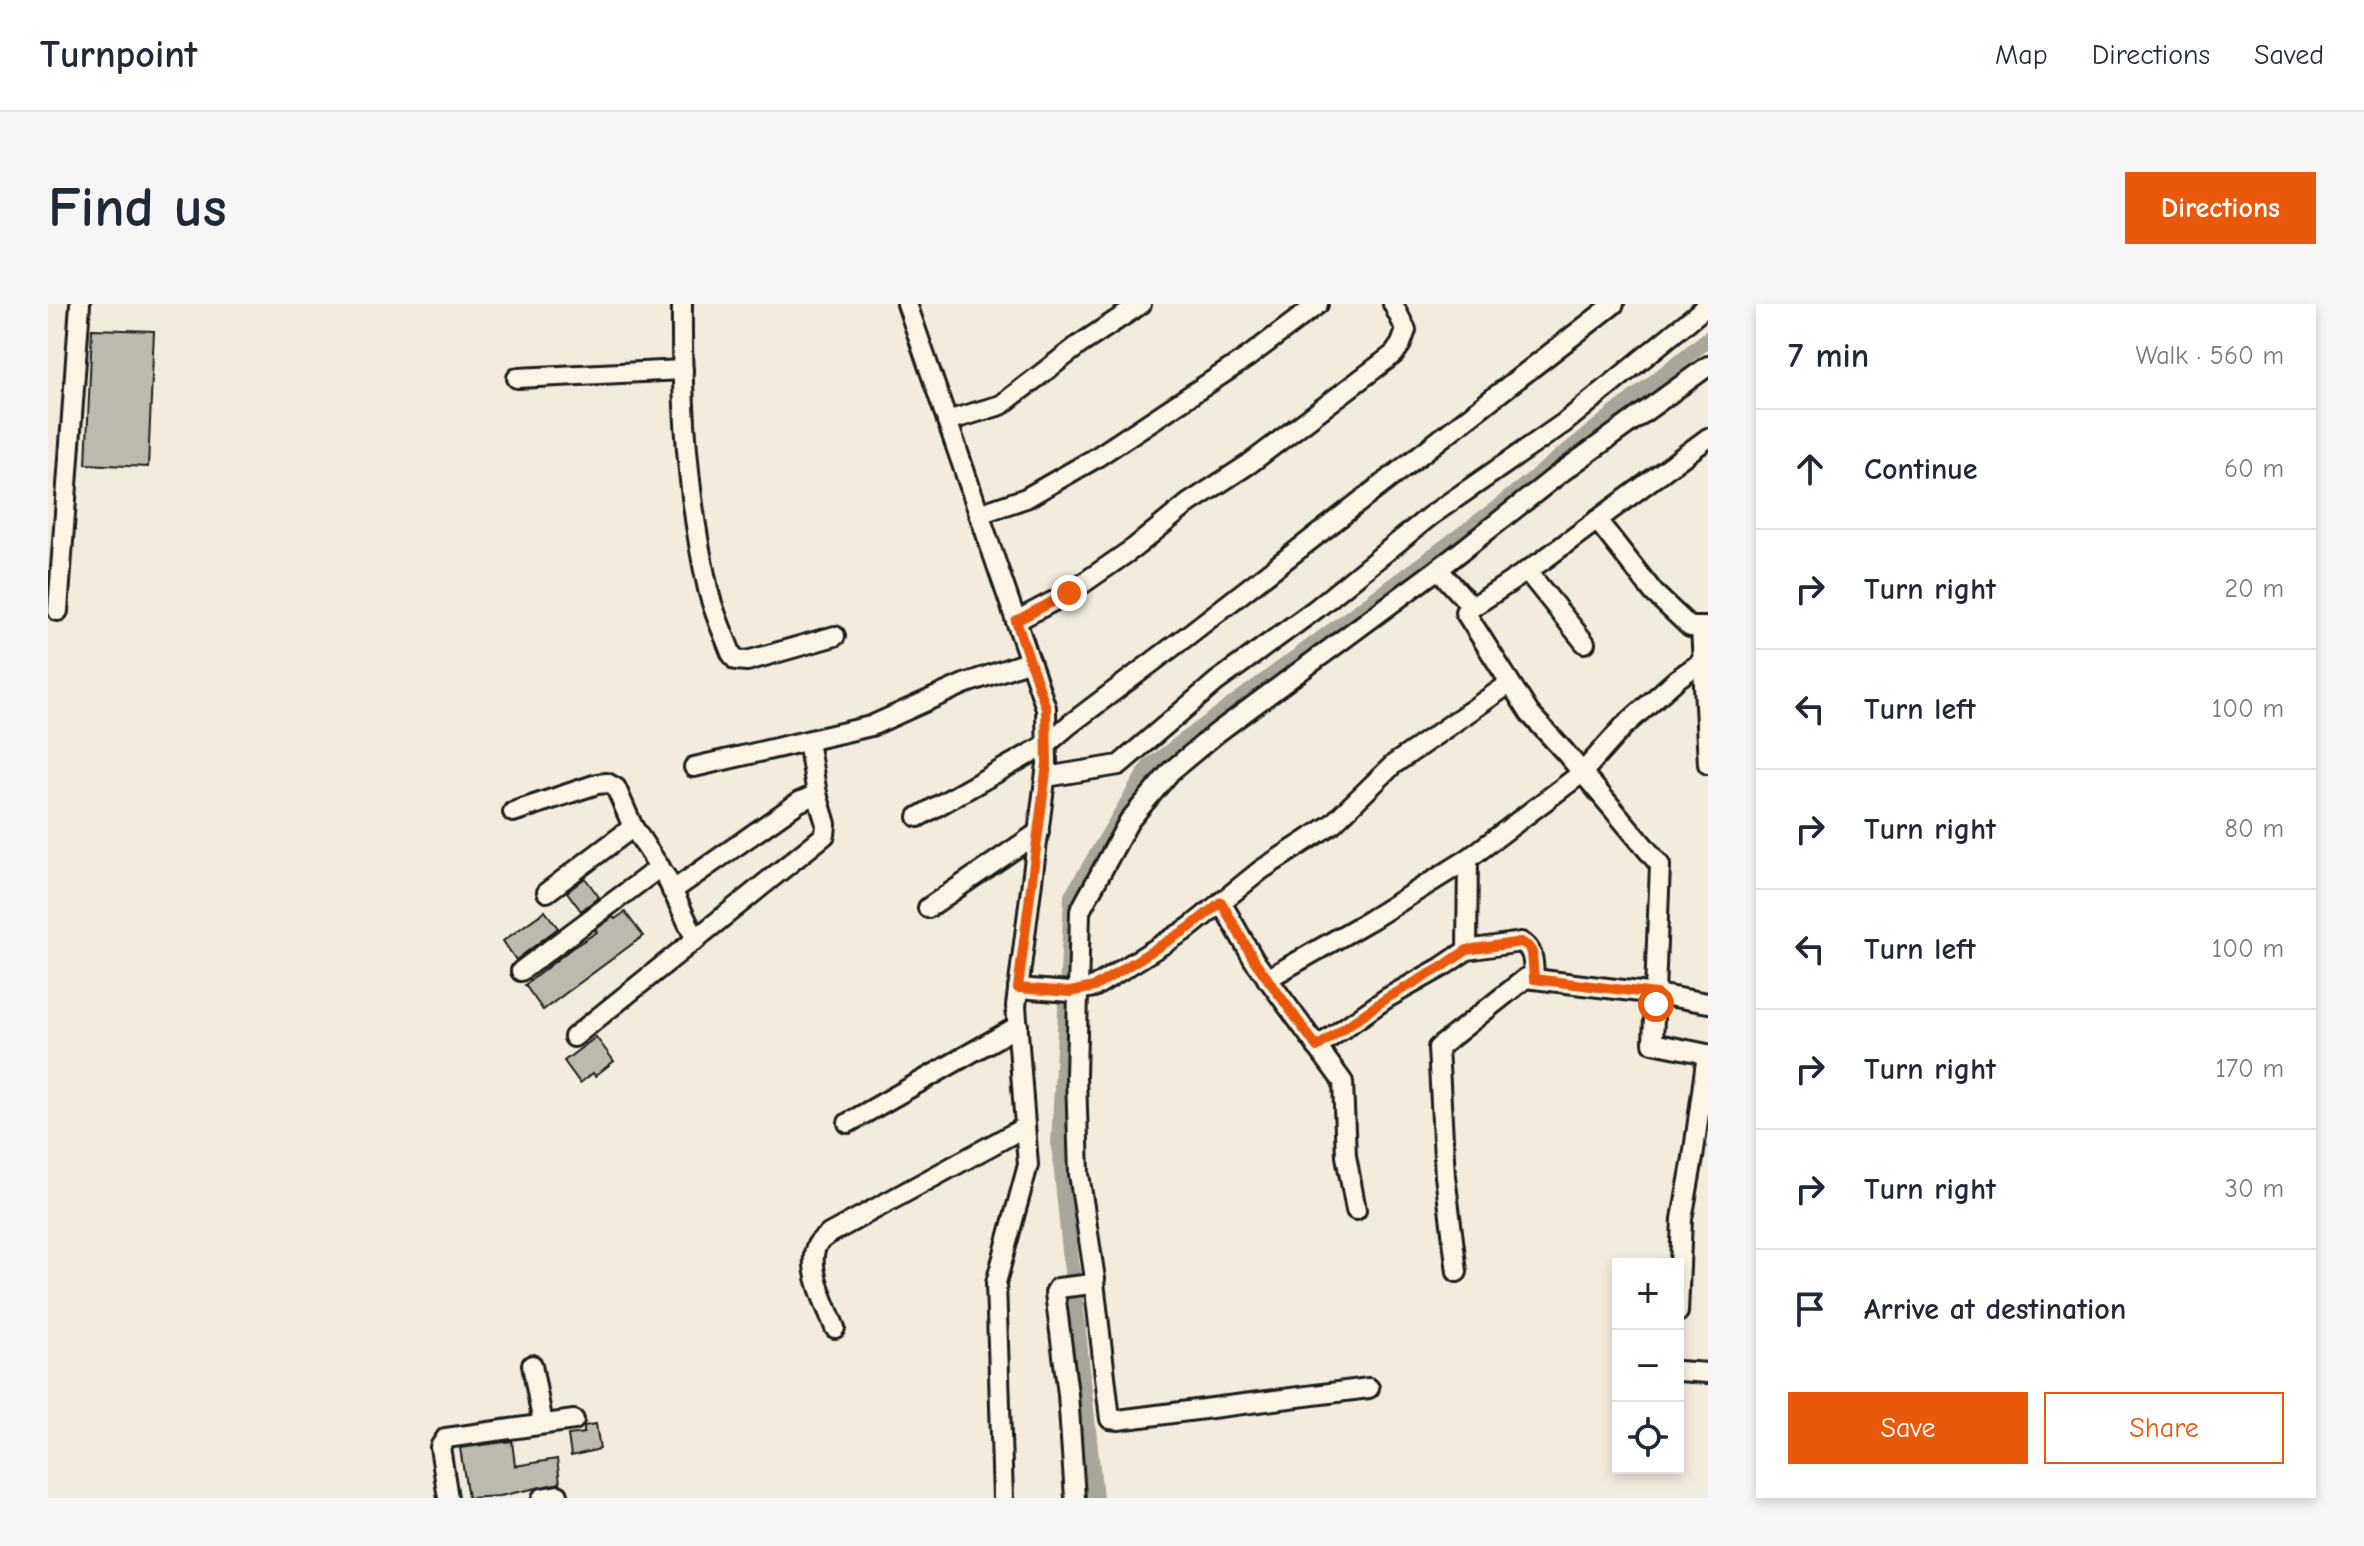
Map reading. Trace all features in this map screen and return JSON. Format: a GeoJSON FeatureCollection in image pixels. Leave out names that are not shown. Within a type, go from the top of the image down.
{"type":"FeatureCollection","features":[{"type":"Feature","properties":{"kind":"street"},"geometry":{"type":"LineString","coordinates":[[58,611],[80,304]]}},
{"type":"Feature","properties":{"kind":"street"},"geometry":{"type":"LineString","coordinates":[[682,304],[683,413],[695,518],[709,592],[731,653],[736,660],[747,661],[835,636]]}},
{"type":"Feature","properties":{"kind":"street"},"geometry":{"type":"LineString","coordinates":[[907,304],[1046,708],[1046,777],[1018,988],[1028,1165],[996,1283],[1003,1498]]}},
{"type":"Feature","properties":{"kind":"street"},"geometry":{"type":"LineString","coordinates":[[947,421],[1001,405],[1079,345],[1141,304]]}},
{"type":"Feature","properties":{"kind":"street"},"geometry":{"type":"LineString","coordinates":[[979,514],[1026,498],[1094,459],[1248,357],[1318,304]]}},
{"type":"Feature","properties":{"kind":"street"},"geometry":{"type":"LineString","coordinates":[[1016,621],[1069,593],[1134,548],[1189,503],[1249,464],[1394,354],[1406,330],[1393,304]]}},
{"type":"Feature","properties":{"kind":"street"},"geometry":{"type":"LineString","coordinates":[[918,817],[1047,744],[1614,304]]}},
{"type":"Feature","properties":{"kind":"street"},"geometry":{"type":"LineString","coordinates":[[1046,777],[1119,765],[1216,682],[1316,609],[1430,516],[1564,423],[1708,305]]}},
{"type":"Feature","properties":{"kind":"street"},"geometry":{"type":"LineString","coordinates":[[1369,1388],[1110,1419],[1080,1284],[1076,1076],[1069,992],[1080,911],[1129,821],[1171,771],[1218,732],[1438,569],[1559,474],[1708,366]]}},
{"type":"Feature","properties":{"kind":"street"},"geometry":{"type":"LineString","coordinates":[[517,378],[683,370]]}},
{"type":"Feature","properties":{"kind":"street"},"geometry":{"type":"LineString","coordinates":[[1680,1258],[1682,1219],[1707,1054],[1653,1043],[1660,865],[1530,714],[1465,612],[1527,571],[1708,438]]}},
{"type":"Feature","properties":{"kind":"street"},"geometry":{"type":"LineString","coordinates":[[1597,520],[1654,593],[1690,627],[1704,627],[1708,764]]}},
{"type":"Feature","properties":{"kind":"street"},"geometry":{"type":"LineString","coordinates":[[1438,569],[1472,607]]}},
{"type":"Feature","properties":{"kind":"street"},"geometry":{"type":"LineString","coordinates":[[1527,571],[1585,643]]}},
{"type":"Feature","properties":{"kind":"street"},"geometry":{"type":"LineString","coordinates":[[1267,979],[1468,859],[1582,773],[1623,727],[1677,679],[1704,660]]}},
{"type":"Feature","properties":{"kind":"street"},"geometry":{"type":"LineString","coordinates":[[694,767],[871,726],[964,684],[1030,661]]}},
{"type":"Feature","properties":{"kind":"street"},"geometry":{"type":"LineString","coordinates":[[1018,988],[1069,992],[1094,987],[1189,928],[1261,870],[1332,824],[1394,764],[1509,684]]}},
{"type":"Feature","properties":{"kind":"street"},"geometry":{"type":"LineString","coordinates":[[574,1037],[825,835],[826,824],[817,794],[808,741]]}},
{"type":"Feature","properties":{"kind":"street"},"geometry":{"type":"LineString","coordinates":[[513,812],[597,784],[607,783],[616,788],[633,827],[660,867],[696,940]]}},
{"type":"Feature","properties":{"kind":"street"},"geometry":{"type":"LineString","coordinates":[[672,891],[799,802],[817,794]]}},
{"type":"Feature","properties":{"kind":"street"},"geometry":{"type":"LineString","coordinates":[[547,892],[633,827]]}},
{"type":"Feature","properties":{"kind":"street"},"geometry":{"type":"LineString","coordinates":[[928,908],[1039,832]]}},
{"type":"Feature","properties":{"kind":"street"},"geometry":{"type":"LineString","coordinates":[[1467,950],[1468,859]]}},
{"type":"Feature","properties":{"kind":"street"},"geometry":{"type":"LineString","coordinates":[[521,971],[660,867]]}},
{"type":"Feature","properties":{"kind":"street"},"geometry":{"type":"LineString","coordinates":[[1221,902],[1267,979],[1343,1082],[1346,1156],[1356,1210]]}},
{"type":"Feature","properties":{"kind":"street"},"geometry":{"type":"LineString","coordinates":[[1317,1047],[1387,998],[1467,950],[1521,942],[1532,952],[1534,979]]}},
{"type":"Feature","properties":{"kind":"street"},"geometry":{"type":"LineString","coordinates":[[1457,1272],[1445,1176],[1438,1048],[1526,978],[1708,1003]]}},
{"type":"Feature","properties":{"kind":"street"},"geometry":{"type":"LineString","coordinates":[[848,1123],[1018,1026]]}},
{"type":"Feature","properties":{"kind":"street"},"geometry":{"type":"LineString","coordinates":[[835,1328],[817,1281],[814,1255],[817,1244],[829,1234],[1025,1127]]}},
{"type":"Feature","properties":{"kind":"street"},"geometry":{"type":"LineString","coordinates":[[1075,1498],[1068,1394],[1055,1293],[1058,1288],[1080,1284]]}},
{"type":"Feature","properties":{"kind":"street"},"geometry":{"type":"LineString","coordinates":[[532,1365],[543,1424]]}},
{"type":"Feature","properties":{"kind":"street"},"geometry":{"type":"LineString","coordinates":[[1684,1371],[1708,1373]]}},
{"type":"Feature","properties":{"kind":"street"},"geometry":{"type":"LineString","coordinates":[[448,1498],[440,1447],[446,1438],[574,1420]]}},
{"type":"Feature","properties":{"kind":"building"},"geometry":{"type":"Polygon","coordinates":[[[92,329],[154,331],[148,467],[86,464],[92,329]]]}},
{"type":"Feature","properties":{"kind":"building"},"geometry":{"type":"Polygon","coordinates":[[[585,878],[599,897],[581,911],[567,892],[585,878]]]}},
{"type":"Feature","properties":{"kind":"building"},"geometry":{"type":"Polygon","coordinates":[[[545,911],[558,928],[516,960],[503,941],[545,911]]]}},
{"type":"Feature","properties":{"kind":"building"},"geometry":{"type":"Polygon","coordinates":[[[625,912],[643,936],[543,1010],[525,985],[597,932],[595,930],[625,912]]]}},
{"type":"Feature","properties":{"kind":"building"},"geometry":{"type":"Polygon","coordinates":[[[596,1037],[614,1061],[580,1083],[564,1061],[596,1037]]]}},
{"type":"Feature","properties":{"kind":"building"},"geometry":{"type":"Polygon","coordinates":[[[596,1424],[600,1449],[571,1456],[568,1435],[584,1433],[584,1426],[596,1424]]]}},
{"type":"Feature","properties":{"kind":"building"},"geometry":{"type":"Polygon","coordinates":[[[512,1441],[515,1466],[557,1459],[560,1483],[500,1496],[468,1498],[460,1448],[512,1441]]]}},
{"type":"Feature","properties":{"kind":"waterway"},"geometry":{"type":"LineString","coordinates":[[1095,1498],[1059,1143],[1072,896],[1149,767],[1492,512],[1708,339]]}},
{"type":"Feature","properties":{"kind":"route"},"geometry":{"type":"LineString","coordinates":[[1069,593],[1016,621],[1046,708],[1047,764],[1018,988],[1070,992],[1094,987],[1189,928],[1221,902],[1254,960],[1317,1047],[1387,998],[1467,950],[1492,944],[1521,942],[1528,946],[1532,952],[1534,979],[1656,994],[1656,1004]]}}]}
